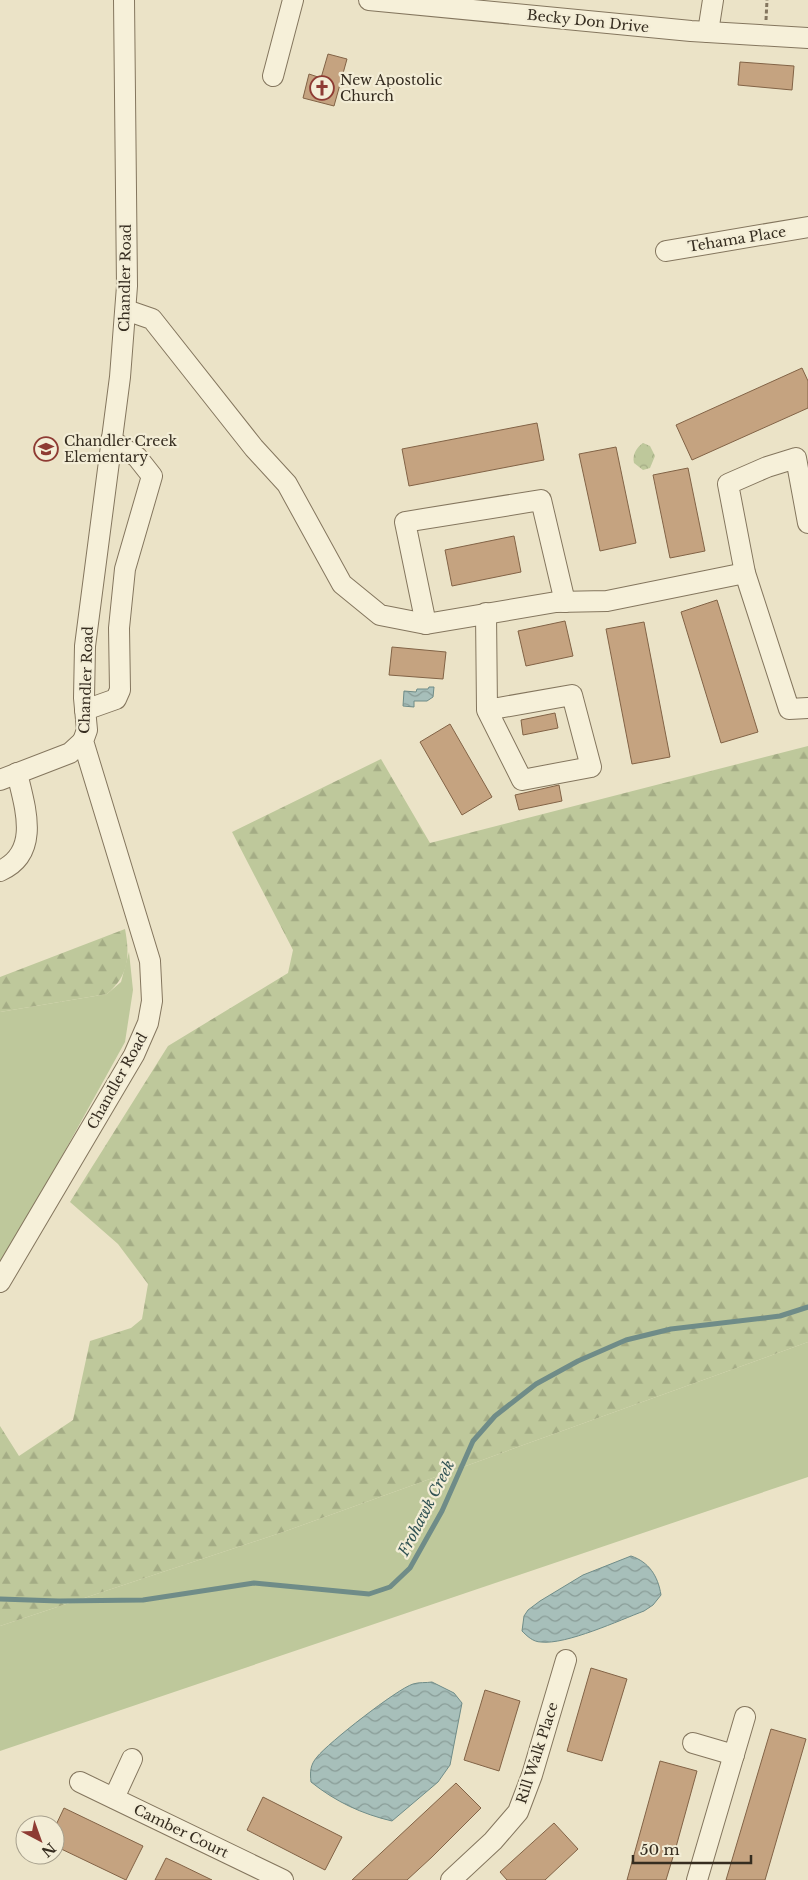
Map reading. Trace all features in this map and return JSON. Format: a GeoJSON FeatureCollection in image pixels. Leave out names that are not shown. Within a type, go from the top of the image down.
{"type":"FeatureCollection","features":[{"type":"Feature","properties":{"kind":"street","name":"Chandler Road"},"geometry":{"type":"LineString","coordinates":[[0,1282],[134,1055],[146,1029],[152,1001],[150,961],[84,740],[87,730],[84,673],[87,625],[126,310],[124,0]]}},
{"type":"Feature","properties":{"kind":"street"},"geometry":{"type":"LineString","coordinates":[[273,76],[293,0]]}},
{"type":"Feature","properties":{"kind":"street","name":"Becky Don Drive"},"geometry":{"type":"LineString","coordinates":[[369,0],[489,6],[708,32],[808,38]]}},
{"type":"Feature","properties":{"kind":"street"},"geometry":{"type":"LineString","coordinates":[[708,32],[713,0]]}},
{"type":"Feature","properties":{"kind":"street","name":"Tehama Place"},"geometry":{"type":"LineString","coordinates":[[666,251],[808,227]]}},
{"type":"Feature","properties":{"kind":"street"},"geometry":{"type":"LineString","coordinates":[[126,310],[152,319],[254,448],[287,484],[342,584],[380,615],[426,624],[565,602],[607,601],[745,573]]}},
{"type":"Feature","properties":{"kind":"street"},"geometry":{"type":"LineString","coordinates":[[85,710],[116,699],[120,690],[119,628],[125,569],[152,476],[137,457],[111,440]]}},
{"type":"Feature","properties":{"kind":"street"},"geometry":{"type":"LineString","coordinates":[[808,523],[796,458],[767,467],[728,484],[745,573],[789,709],[808,708]]}},
{"type":"Feature","properties":{"kind":"street"},"geometry":{"type":"LineString","coordinates":[[426,624],[405,522],[502,506],[541,500],[565,602]]}},
{"type":"Feature","properties":{"kind":"street"},"geometry":{"type":"LineString","coordinates":[[486,613],[488,710],[522,780],[591,767],[572,696],[488,710]]}},
{"type":"Feature","properties":{"kind":"street"},"geometry":{"type":"LineString","coordinates":[[87,625],[119,628]]}},
{"type":"Feature","properties":{"kind":"street"},"geometry":{"type":"LineString","coordinates":[[0,871],[8,868],[19,857],[28,828],[8,777],[70,753],[84,740]]}},
{"type":"Feature","properties":{"kind":"street","name":"Rill Walk Place"},"geometry":{"type":"LineString","coordinates":[[451,1880],[493,1841],[518,1812],[532,1775],[566,1660]]}},
{"type":"Feature","properties":{"kind":"street"},"geometry":{"type":"LineString","coordinates":[[697,1880],[745,1717]]}},
{"type":"Feature","properties":{"kind":"street"},"geometry":{"type":"LineString","coordinates":[[693,1743],[734,1755]]}},
{"type":"Feature","properties":{"kind":"street"},"geometry":{"type":"LineString","coordinates":[[114,1798],[132,1759]]}},
{"type":"Feature","properties":{"kind":"street","name":"Camber Court"},"geometry":{"type":"LineString","coordinates":[[80,1782],[283,1880]]}},
{"type":"Feature","properties":{"kind":"green space"},"geometry":{"type":"Polygon","coordinates":[[[643,443],[650,446],[655,456],[650,468],[643,470],[634,463],[634,457],[638,447],[643,443]]]}},
{"type":"Feature","properties":{"kind":"green space"},"geometry":{"type":"Polygon","coordinates":[[[808,746],[808,1342],[286,1531],[0,1626],[0,1426],[19,1456],[73,1420],[90,1341],[131,1328],[142,1319],[148,1284],[118,1244],[70,1202],[168,1046],[288,973],[293,950],[232,832],[381,759],[430,843],[808,746]]]}},
{"type":"Feature","properties":{"kind":"green space"},"geometry":{"type":"Polygon","coordinates":[[[125,929],[127,956],[124,972],[120,980],[107,994],[0,1012],[0,977],[125,929]]]}},
{"type":"Feature","properties":{"kind":"green space"},"geometry":{"type":"Polygon","coordinates":[[[129,952],[133,990],[125,1042],[0,1268],[0,1012],[107,994],[121,982],[129,952]]]}},
{"type":"Feature","properties":{"kind":"green space"},"geometry":{"type":"Polygon","coordinates":[[[808,1342],[808,1477],[0,1751],[0,1626],[286,1531],[808,1342]]]}},
{"type":"Feature","properties":{"kind":"water"},"geometry":{"type":"Polygon","coordinates":[[[429,687],[434,687],[433,697],[427,701],[414,701],[414,707],[403,706],[404,691],[416,692],[417,689],[428,689],[429,687]]]}},
{"type":"Feature","properties":{"kind":"water"},"geometry":{"type":"Polygon","coordinates":[[[631,1556],[648,1566],[658,1582],[661,1595],[653,1605],[644,1611],[607,1626],[564,1640],[538,1642],[522,1631],[524,1616],[528,1610],[540,1601],[583,1575],[631,1556]]]}},
{"type":"Feature","properties":{"kind":"water"},"geometry":{"type":"Polygon","coordinates":[[[432,1682],[454,1693],[462,1703],[450,1765],[438,1782],[392,1821],[370,1815],[350,1806],[330,1796],[311,1782],[311,1769],[315,1760],[348,1729],[405,1688],[415,1683],[432,1682]]]}},
{"type":"Feature","properties":{"kind":"building","name":"New Apostolic Church"},"geometry":{"type":"Polygon","coordinates":[[[328,54],[347,59],[334,106],[303,98],[309,74],[321,78],[328,54]]]}},
{"type":"Feature","properties":{"kind":"building"},"geometry":{"type":"Polygon","coordinates":[[[740,62],[794,66],[792,90],[738,85],[740,62]]]}},
{"type":"Feature","properties":{"kind":"building"},"geometry":{"type":"Polygon","coordinates":[[[802,368],[808,381],[808,408],[692,460],[676,425],[802,368]]]}},
{"type":"Feature","properties":{"kind":"building"},"geometry":{"type":"Polygon","coordinates":[[[537,423],[544,460],[409,486],[402,449],[537,423]]]}},
{"type":"Feature","properties":{"kind":"building"},"geometry":{"type":"Polygon","coordinates":[[[616,447],[636,543],[600,551],[579,454],[616,447]]]}},
{"type":"Feature","properties":{"kind":"building"},"geometry":{"type":"Polygon","coordinates":[[[688,468],[705,551],[670,558],[653,475],[688,468]]]}},
{"type":"Feature","properties":{"kind":"building"},"geometry":{"type":"Polygon","coordinates":[[[514,536],[521,572],[452,586],[445,550],[514,536]]]}},
{"type":"Feature","properties":{"kind":"building"},"geometry":{"type":"Polygon","coordinates":[[[717,600],[758,732],[721,743],[681,612],[717,600]]]}},
{"type":"Feature","properties":{"kind":"building"},"geometry":{"type":"Polygon","coordinates":[[[565,621],[573,656],[526,666],[518,631],[565,621]]]}},
{"type":"Feature","properties":{"kind":"building"},"geometry":{"type":"Polygon","coordinates":[[[644,622],[670,757],[632,764],[606,629],[644,622]]]}},
{"type":"Feature","properties":{"kind":"building"},"geometry":{"type":"Polygon","coordinates":[[[392,647],[446,652],[443,679],[389,675],[392,647]]]}},
{"type":"Feature","properties":{"kind":"building"},"geometry":{"type":"Polygon","coordinates":[[[555,713],[558,728],[523,735],[521,720],[555,713]]]}},
{"type":"Feature","properties":{"kind":"building"},"geometry":{"type":"Polygon","coordinates":[[[450,724],[492,797],[462,815],[420,742],[450,724]]]}},
{"type":"Feature","properties":{"kind":"building"},"geometry":{"type":"Polygon","coordinates":[[[559,785],[562,801],[519,810],[515,795],[559,785]]]}},
{"type":"Feature","properties":{"kind":"building"},"geometry":{"type":"Polygon","coordinates":[[[591,1668],[627,1679],[602,1761],[567,1751],[591,1668]]]}},
{"type":"Feature","properties":{"kind":"building"},"geometry":{"type":"Polygon","coordinates":[[[485,1690],[520,1701],[499,1771],[464,1760],[485,1690]]]}},
{"type":"Feature","properties":{"kind":"building"},"geometry":{"type":"Polygon","coordinates":[[[771,1729],[806,1739],[765,1880],[726,1880],[771,1729]]]}},
{"type":"Feature","properties":{"kind":"building"},"geometry":{"type":"Polygon","coordinates":[[[660,1761],[697,1771],[676,1847],[666,1880],[627,1880],[660,1761]]]}},
{"type":"Feature","properties":{"kind":"building"},"geometry":{"type":"Polygon","coordinates":[[[456,1783],[481,1808],[432,1857],[407,1880],[352,1880],[456,1783]]]}},
{"type":"Feature","properties":{"kind":"building"},"geometry":{"type":"Polygon","coordinates":[[[263,1797],[342,1837],[325,1870],[247,1830],[263,1797]]]}},
{"type":"Feature","properties":{"kind":"building"},"geometry":{"type":"Polygon","coordinates":[[[64,1808],[143,1846],[126,1880],[65,1851],[65,1815],[61,1815],[64,1808]]]}},
{"type":"Feature","properties":{"kind":"building"},"geometry":{"type":"Polygon","coordinates":[[[554,1823],[578,1849],[545,1880],[507,1880],[500,1872],[554,1823]]]}},
{"type":"Feature","properties":{"kind":"building"},"geometry":{"type":"Polygon","coordinates":[[[166,1858],[179,1864],[212,1880],[155,1880],[166,1858]]]}},
{"type":"Feature","properties":{"kind":"waterway","name":"Frohawk Creek"},"geometry":{"type":"LineString","coordinates":[[0,1599],[59,1601],[143,1600],[254,1583],[369,1594],[390,1587],[410,1568],[442,1511],[473,1441],[495,1416],[536,1384],[578,1361],[626,1340],[671,1329],[780,1316],[808,1307]]}},
{"type":"Feature","properties":{"kind":"place","name":"New Apostolic Church"},"geometry":{"type":"Point","coordinates":[322,88]}},
{"type":"Feature","properties":{"kind":"place","name":"Chandler Creek Elementary"},"geometry":{"type":"Point","coordinates":[46,449]}}]}
